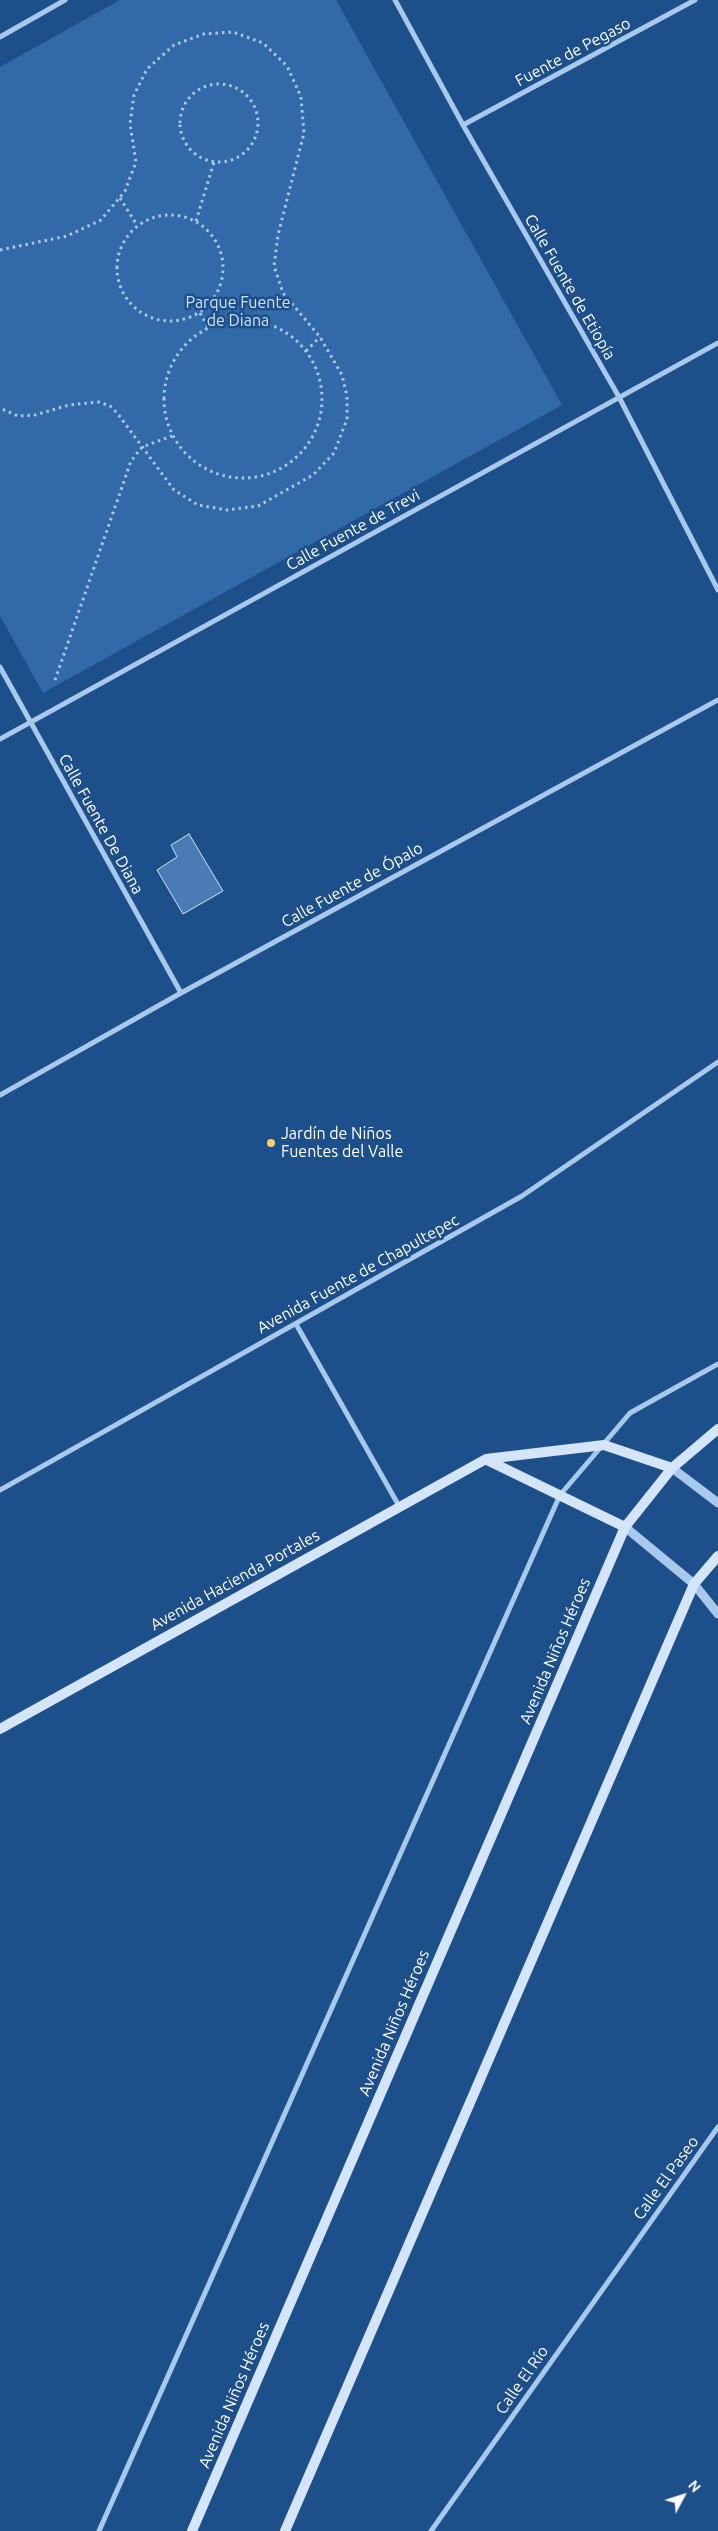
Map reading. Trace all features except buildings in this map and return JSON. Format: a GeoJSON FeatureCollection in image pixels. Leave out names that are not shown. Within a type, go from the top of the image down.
{"type":"FeatureCollection","features":[{"type":"Feature","properties":{"kind":"main road","name":"Avenida Niños Héroes"},"geometry":{"type":"LineString","coordinates":[[192,2531],[624,1527],[672,1468],[718,1429]]}},
{"type":"Feature","properties":{"kind":"main road","name":"Avenida Hacienda Portales"},"geometry":{"type":"LineString","coordinates":[[0,1729],[398,1506],[486,1460],[604,1445],[672,1468]]}},
{"type":"Feature","properties":{"kind":"main road"},"geometry":{"type":"LineString","coordinates":[[486,1460],[624,1527]]}},
{"type":"Feature","properties":{"kind":"main road"},"geometry":{"type":"LineString","coordinates":[[285,2531],[694,1584],[718,1556]]}},
{"type":"Feature","properties":{"kind":"street"},"geometry":{"type":"LineString","coordinates":[[0,37],[65,0]]}},
{"type":"Feature","properties":{"kind":"street","name":"Calle Fuente de Etiopía"},"geometry":{"type":"LineString","coordinates":[[395,0],[463,126],[619,397],[718,590]]}},
{"type":"Feature","properties":{"kind":"street","name":"Fuente de Pegaso"},"geometry":{"type":"LineString","coordinates":[[463,126],[695,0]]}},
{"type":"Feature","properties":{"kind":"street","name":"Calle Fuente de Trevi"},"geometry":{"type":"LineString","coordinates":[[0,739],[718,343]]}},
{"type":"Feature","properties":{"kind":"street","name":"Calle Fuente De Diana"},"geometry":{"type":"LineString","coordinates":[[0,667],[180,994]]}},
{"type":"Feature","properties":{"kind":"street","name":"Calle Fuente de Ópalo"},"geometry":{"type":"LineString","coordinates":[[0,1095],[180,994],[718,700]]}},
{"type":"Feature","properties":{"kind":"street","name":"Avenida Fuente de Chapultepec"},"geometry":{"type":"LineString","coordinates":[[0,1490],[522,1196],[718,1062]]}},
{"type":"Feature","properties":{"kind":"street"},"geometry":{"type":"LineString","coordinates":[[296,1324],[398,1506]]}},
{"type":"Feature","properties":{"kind":"street"},"geometry":{"type":"LineString","coordinates":[[99,2531],[560,1495],[630,1413],[718,1364]]}},
{"type":"Feature","properties":{"kind":"street"},"geometry":{"type":"LineString","coordinates":[[672,1468],[718,1503]]}},
{"type":"Feature","properties":{"kind":"street"},"geometry":{"type":"LineString","coordinates":[[624,1527],[694,1584],[718,1614]]}},
{"type":"Feature","properties":{"kind":"street","name":"Calle El Paseo"},"geometry":{"type":"LineString","coordinates":[[634,2244],[718,2127]]}},
{"type":"Feature","properties":{"kind":"street","name":"Calle El Río"},"geometry":{"type":"LineString","coordinates":[[431,2531],[634,2244]]}},
{"type":"Feature","properties":{"kind":"path"},"geometry":{"type":"LineString","coordinates":[[0,250],[67,236],[101,220],[120,198],[125,191],[136,162],[130,124],[134,95],[147,69],[174,45],[204,34],[233,32],[263,43],[287,66],[301,97],[304,133],[278,235],[274,266],[283,293],[320,337],[342,375],[347,396],[346,419],[334,453],[313,475],[288,491],[258,506],[227,510],[198,505],[174,490],[118,414],[110,406],[98,402],[70,405],[35,415],[18,416],[0,408]]}},
{"type":"Feature","properties":{"kind":"path"},"geometry":{"type":"LineString","coordinates":[[217,84],[232,86],[244,93],[253,104],[258,118],[258,132],[252,146],[242,156],[228,162],[214,162],[201,158],[189,148],[182,136],[180,121],[184,107],[192,95],[203,87],[217,84]]}},
{"type":"Feature","properties":{"kind":"path"},"geometry":{"type":"LineString","coordinates":[[196,221],[214,162]]}},
{"type":"Feature","properties":{"kind":"path"},"geometry":{"type":"LineString","coordinates":[[120,198],[138,226]]}},
{"type":"Feature","properties":{"kind":"path"},"geometry":{"type":"LineString","coordinates":[[166,214],[182,216],[196,221],[216,240],[224,266],[218,293],[200,313],[186,319],[172,321],[157,320],[143,314],[132,305],[118,279],[117,264],[120,249],[127,236],[138,226],[151,218],[166,214]]}},
{"type":"Feature","properties":{"kind":"path"},"geometry":{"type":"LineString","coordinates":[[200,313],[208,327]]}},
{"type":"Feature","properties":{"kind":"path"},"geometry":{"type":"LineString","coordinates":[[247,319],[270,324],[291,335],[306,351],[319,374],[323,397],[320,421],[311,443],[295,460],[275,473],[252,479],[228,477],[205,470],[186,455],[172,436],[165,413],[164,389],[171,366],[183,346],[208,327],[223,322],[247,319]]}},
{"type":"Feature","properties":{"kind":"path"},"geometry":{"type":"LineString","coordinates":[[306,351],[320,337]]}},
{"type":"Feature","properties":{"kind":"path"},"geometry":{"type":"LineString","coordinates":[[42,716],[131,462],[142,447],[172,436]]}},
{"type":"Feature","properties":{"kind":"green space","name":"Parque Fuente de Diana"},"geometry":{"type":"Polygon","coordinates":[[[120,0],[336,0],[562,405],[43,693],[0,616],[0,67],[120,0]]]}},
{"type":"Feature","properties":{"kind":"place","name":"Jardín de Niños Fuentes del Valle"},"geometry":{"type":"Point","coordinates":[271,1143]}}]}
